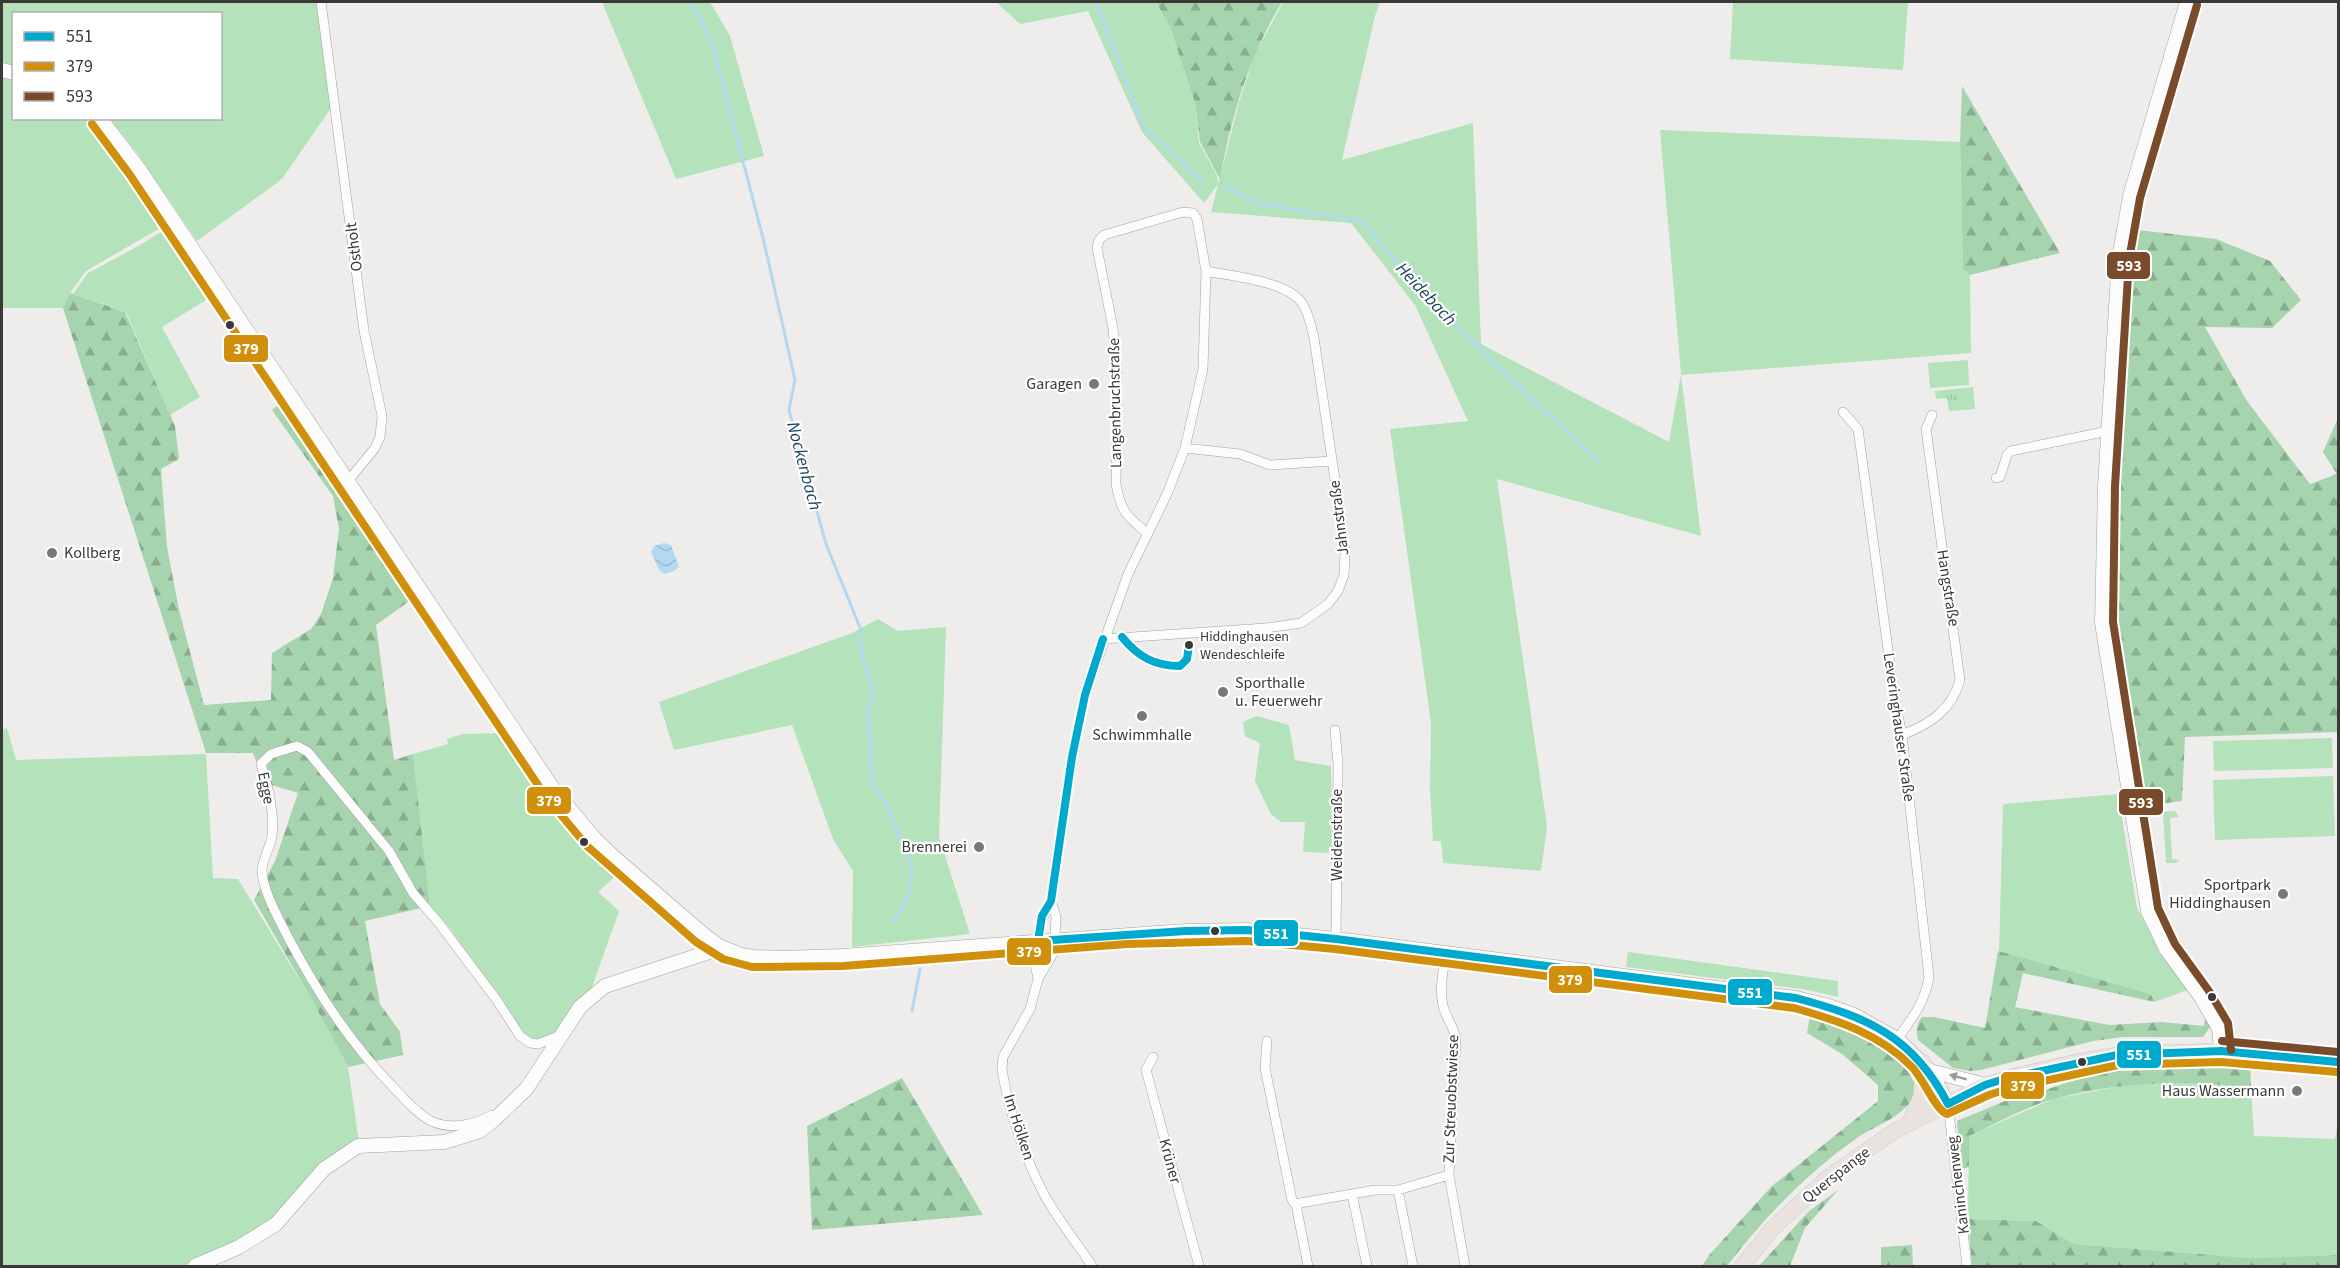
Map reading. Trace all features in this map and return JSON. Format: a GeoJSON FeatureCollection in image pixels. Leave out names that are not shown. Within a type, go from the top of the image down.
{"type":"FeatureCollection","features":[{"type":"Feature","properties":{"kind":"main road"},"geometry":{"type":"LineString","coordinates":[[2187,2],[2130,196],[2118,259],[2108,431],[2102,623],[2148,911],[2166,949],[2201,997],[2219,1028],[2221,1051]]}},
{"type":"Feature","properties":{"kind":"main road"},"geometry":{"type":"LineString","coordinates":[[102,120],[139,170],[554,790],[595,839],[719,946],[754,957],[783,958],[1126,934],[1247,930],[1446,953],[1796,998],[1854,1015],[1897,1039],[1927,1066],[1948,1104]]}},
{"type":"Feature","properties":{"kind":"main road"},"geometry":{"type":"LineString","coordinates":[[195,1266],[239,1247],[276,1224],[324,1169],[358,1146],[444,1142],[480,1131],[527,1088],[580,1007],[605,986],[712,951],[719,946]]}},
{"type":"Feature","properties":{"kind":"main road","name":"Querspange"},"geometry":{"type":"LineString","coordinates":[[1742,1266],[1772,1229],[1828,1177],[1909,1124],[1985,1085],[2019,1075],[2117,1055],[2221,1051],[2338,1062]]}},
{"type":"Feature","properties":{"kind":"main road"},"geometry":{"type":"LineString","coordinates":[[1927,1066],[1985,1085]]}},
{"type":"Feature","properties":{"kind":"main road"},"geometry":{"type":"LineString","coordinates":[[1909,1124],[1921,1096],[1927,1066]]}},
{"type":"Feature","properties":{"kind":"street","name":"Ostholt"},"geometry":{"type":"LineString","coordinates":[[321,2],[364,331],[382,416],[380,437],[375,448],[348,481]]}},
{"type":"Feature","properties":{"kind":"street","name":"Langenbruchstraße"},"geometry":{"type":"LineString","coordinates":[[1038,941],[1042,916],[1051,901],[1072,757],[1085,695],[1128,574],[1148,534],[1185,448],[1203,369],[1206,271],[1197,219],[1193,213],[1183,212],[1104,235],[1099,240],[1097,248],[1113,328],[1117,373],[1116,484],[1119,502],[1124,513],[1148,534]]}},
{"type":"Feature","properties":{"kind":"street","name":"Jahnstraße"},"geometry":{"type":"LineString","coordinates":[[1103,639],[1266,628],[1301,623],[1328,604],[1338,591],[1344,575],[1345,552],[1314,338],[1308,314],[1301,301],[1287,289],[1206,271]]}},
{"type":"Feature","properties":{"kind":"street","name":"Leveringhauser Straße"},"geometry":{"type":"LineString","coordinates":[[1843,412],[1858,429],[1895,701],[1902,735],[1929,977],[1926,995],[1897,1039]]}},
{"type":"Feature","properties":{"kind":"street","name":"Hangstraße"},"geometry":{"type":"LineString","coordinates":[[1902,735],[1921,728],[1936,718],[1956,693],[1960,680],[1926,429],[1932,415]]}},
{"type":"Feature","properties":{"kind":"street"},"geometry":{"type":"LineString","coordinates":[[1996,478],[2000,477],[2010,451],[2108,431]]}},
{"type":"Feature","properties":{"kind":"street"},"geometry":{"type":"LineString","coordinates":[[1185,448],[1240,454],[1270,465],[1332,461]]}},
{"type":"Feature","properties":{"kind":"street","name":"Weidenstraße"},"geometry":{"type":"LineString","coordinates":[[1335,730],[1338,764],[1336,939]]}},
{"type":"Feature","properties":{"kind":"street","name":"Egge"},"geometry":{"type":"LineString","coordinates":[[515,1101],[484,1119],[465,1125],[442,1125],[432,1122],[417,1111],[354,1044],[317,990],[281,924],[268,894],[262,871],[272,836],[271,816],[269,791],[261,764],[271,754],[297,746],[308,752],[389,851],[413,893],[438,922],[496,999],[520,1036],[530,1043],[538,1044],[564,1033]]}},
{"type":"Feature","properties":{"kind":"street","name":"Langenbruchstraße"},"geometry":{"type":"LineString","coordinates":[[1051,901],[1056,917],[1056,940]]}},
{"type":"Feature","properties":{"kind":"street","name":"Im Hölken"},"geometry":{"type":"LineString","coordinates":[[1056,940],[1048,965],[1038,979],[1030,1009],[1003,1057],[1003,1076],[1023,1144],[1037,1179],[1047,1199],[1092,1266]]}},
{"type":"Feature","properties":{"kind":"street","name":"Im Hölken"},"geometry":{"type":"LineString","coordinates":[[1038,941],[1035,965],[1038,979]]}},
{"type":"Feature","properties":{"kind":"street","name":"Zur Streuobstwiese"},"geometry":{"type":"LineString","coordinates":[[1446,953],[1442,996],[1445,1014],[1452,1022],[1456,1039],[1449,1175],[1465,1266]]}},
{"type":"Feature","properties":{"kind":"street"},"geometry":{"type":"LineString","coordinates":[[1267,1041],[1265,1068],[1292,1200],[1297,1206],[1308,1266]]}},
{"type":"Feature","properties":{"kind":"street","name":"Krüner"},"geometry":{"type":"LineString","coordinates":[[1153,1057],[1146,1070],[1199,1266]]}},
{"type":"Feature","properties":{"kind":"street","name":"Kaninchenweg"},"geometry":{"type":"LineString","coordinates":[[1948,1104],[1968,1266]]}},
{"type":"Feature","properties":{"kind":"street","name":"Zur Streuobstwiese"},"geometry":{"type":"LineString","coordinates":[[1297,1206],[1300,1203],[1375,1190],[1398,1190],[1449,1175]]}},
{"type":"Feature","properties":{"kind":"street"},"geometry":{"type":"LineString","coordinates":[[1398,1190],[1413,1266]]}},
{"type":"Feature","properties":{"kind":"street"},"geometry":{"type":"LineString","coordinates":[[1352,1194],[1367,1266]]}},
{"type":"Feature","properties":{"kind":"green space"},"geometry":{"type":"Polygon","coordinates":[[[2,2],[318,2],[331,108],[282,179],[197,241],[138,154],[111,120],[222,120],[222,12],[12,12],[12,66],[2,62],[2,2]]]}},
{"type":"Feature","properties":{"kind":"green space"},"geometry":{"type":"Polygon","coordinates":[[[602,2],[710,2],[730,36],[764,156],[676,179],[602,2]]]}},
{"type":"Feature","properties":{"kind":"green space"},"geometry":{"type":"Polygon","coordinates":[[[996,2],[1156,2],[1170,27],[1195,103],[1199,143],[1217,175],[1218,184],[1204,203],[1142,132],[1088,11],[1020,24],[996,2]]]}},
{"type":"Feature","properties":{"kind":"green space"},"geometry":{"type":"Polygon","coordinates":[[[1156,2],[1282,2],[1251,65],[1236,110],[1220,179],[1200,142],[1195,103],[1170,27],[1156,2]]]}},
{"type":"Feature","properties":{"kind":"green space"},"geometry":{"type":"Polygon","coordinates":[[[1283,2],[1380,2],[1342,160],[1473,123],[1481,344],[1669,442],[1681,374],[1660,130],[1960,142],[1963,270],[1970,275],[1971,353],[1681,375],[1701,536],[1497,479],[1547,826],[1541,871],[1443,863],[1441,841],[1433,841],[1430,789],[1431,723],[1390,429],[1468,421],[1415,305],[1351,223],[1211,212],[1239,102],[1255,54],[1283,2]]]}},
{"type":"Feature","properties":{"kind":"green space"},"geometry":{"type":"Polygon","coordinates":[[[1733,2],[1908,2],[1903,70],[1730,59],[1733,2]]]}},
{"type":"Feature","properties":{"kind":"green space"},"geometry":{"type":"Polygon","coordinates":[[[2,77],[12,81],[12,120],[91,120],[109,140],[167,224],[86,271],[70,293],[63,308],[2,308],[2,77]]]}},
{"type":"Feature","properties":{"kind":"green space"},"geometry":{"type":"Polygon","coordinates":[[[1962,86],[2060,253],[1970,275],[1963,270],[1960,142],[1962,86]]]}},
{"type":"Feature","properties":{"kind":"green space"},"geometry":{"type":"Polygon","coordinates":[[[169,227],[216,294],[162,327],[200,397],[170,415],[126,312],[73,294],[88,273],[169,227]]]}},
{"type":"Feature","properties":{"kind":"green space"},"geometry":{"type":"Polygon","coordinates":[[[2129,229],[2216,239],[2270,261],[2301,300],[2272,328],[2205,327],[2247,401],[2310,484],[2337,474],[2323,452],[2338,418],[2338,732],[2185,737],[2182,801],[2136,807],[2108,632],[2111,472],[2120,275],[2129,229]]]}},
{"type":"Feature","properties":{"kind":"green space"},"geometry":{"type":"Polygon","coordinates":[[[70,293],[125,312],[175,426],[179,459],[161,469],[167,547],[179,610],[204,705],[271,700],[272,653],[311,629],[321,614],[333,578],[339,529],[333,496],[272,410],[285,400],[415,597],[376,625],[394,760],[413,754],[430,906],[365,921],[380,1004],[400,1032],[403,1055],[348,1067],[254,900],[275,861],[298,793],[265,783],[253,753],[206,753],[63,308],[70,293]]]}},
{"type":"Feature","properties":{"kind":"green space"},"geometry":{"type":"Polygon","coordinates":[[[1968,360],[1969,385],[1930,388],[1928,363],[1968,360]]]}},
{"type":"Feature","properties":{"kind":"green space"},"geometry":{"type":"Polygon","coordinates":[[[1973,387],[1975,409],[1949,411],[1947,398],[1936,399],[1935,391],[1973,387]]]}},
{"type":"Feature","properties":{"kind":"green space"},"geometry":{"type":"Polygon","coordinates":[[[878,619],[898,631],[946,627],[939,837],[970,934],[852,947],[853,871],[833,839],[792,725],[674,750],[659,702],[852,633],[878,619]]]}},
{"type":"Feature","properties":{"kind":"green space"},"geometry":{"type":"Polygon","coordinates":[[[1257,716],[1289,725],[1295,760],[1331,766],[1332,853],[1303,852],[1305,822],[1281,822],[1271,814],[1255,781],[1260,743],[1245,736],[1243,722],[1257,716]]]}},
{"type":"Feature","properties":{"kind":"green space"},"geometry":{"type":"Polygon","coordinates":[[[7,728],[16,760],[206,754],[213,878],[238,879],[312,1000],[348,1067],[359,1142],[275,1218],[238,1243],[183,1266],[2,1266],[2,730],[7,728]]]}},
{"type":"Feature","properties":{"kind":"green space"},"geometry":{"type":"Polygon","coordinates":[[[509,733],[621,871],[598,892],[619,911],[590,993],[560,1032],[536,1041],[523,1035],[449,927],[430,906],[413,754],[448,744],[447,739],[463,734],[509,733]]]}},
{"type":"Feature","properties":{"kind":"green space"},"geometry":{"type":"Polygon","coordinates":[[[2332,738],[2333,768],[2214,771],[2213,741],[2332,738]]]}},
{"type":"Feature","properties":{"kind":"green space"},"geometry":{"type":"Polygon","coordinates":[[[2333,776],[2335,836],[2215,840],[2213,780],[2333,776]]]}},
{"type":"Feature","properties":{"kind":"green space"},"geometry":{"type":"Polygon","coordinates":[[[2118,794],[2137,908],[2159,948],[2188,990],[2154,1002],[2151,994],[1999,952],[2003,804],[2118,794]]]}},
{"type":"Feature","properties":{"kind":"green space"},"geometry":{"type":"Polygon","coordinates":[[[2175,811],[2179,817],[2170,818],[2172,859],[2180,860],[2176,863],[2166,863],[2163,812],[2175,811]]]}},
{"type":"Feature","properties":{"kind":"green space"},"geometry":{"type":"Polygon","coordinates":[[[1998,951],[2151,994],[2154,1002],[2023,973],[2015,1007],[2109,1025],[2162,1022],[2204,1026],[2205,1019],[2201,1008],[2211,1020],[2210,1027],[2203,1037],[2123,1037],[2093,1041],[1981,1070],[1953,1068],[1918,1040],[1919,1022],[1922,1017],[1934,1017],[1985,1028],[1998,951]]]}},
{"type":"Feature","properties":{"kind":"green space"},"geometry":{"type":"Polygon","coordinates":[[[1628,952],[1838,981],[1838,997],[1803,989],[1626,967],[1628,952]]]}},
{"type":"Feature","properties":{"kind":"green space"},"geometry":{"type":"Polygon","coordinates":[[[1811,1010],[1854,1026],[1890,1049],[1912,1078],[1915,1086],[1914,1094],[1905,1108],[1857,1138],[1804,1181],[1771,1214],[1727,1266],[1702,1266],[1710,1254],[1772,1186],[1878,1101],[1878,1085],[1842,1054],[1807,1033],[1811,1010]]]}},
{"type":"Feature","properties":{"kind":"green space"},"geometry":{"type":"Polygon","coordinates":[[[2140,1065],[2250,1065],[2251,1087],[2202,1083],[2127,1085],[2054,1099],[1969,1136],[1969,1167],[1961,1169],[1957,1121],[2015,1097],[2037,1093],[2094,1073],[2140,1065]]]}},
{"type":"Feature","properties":{"kind":"green space"},"geometry":{"type":"Polygon","coordinates":[[[902,1078],[983,1215],[812,1230],[807,1126],[902,1078]]]}},
{"type":"Feature","properties":{"kind":"green space"},"geometry":{"type":"Polygon","coordinates":[[[2204,1082],[2251,1087],[2254,1136],[2335,1139],[2338,1120],[2338,1255],[2251,1258],[2074,1244],[2036,1221],[1968,1219],[1969,1136],[2053,1099],[2136,1083],[2204,1082]]]}},
{"type":"Feature","properties":{"kind":"green space"},"geometry":{"type":"Polygon","coordinates":[[[1838,1190],[1805,1228],[1790,1266],[1759,1266],[1809,1211],[1838,1190]]]}},
{"type":"Feature","properties":{"kind":"green space"},"geometry":{"type":"Polygon","coordinates":[[[1968,1219],[2036,1221],[2074,1244],[2251,1258],[2338,1255],[2338,1266],[1972,1266],[1968,1219]]]}},
{"type":"Feature","properties":{"kind":"green space"},"geometry":{"type":"Polygon","coordinates":[[[1912,1245],[1913,1266],[1881,1266],[1881,1247],[1912,1245]]]}},
{"type":"Feature","properties":{"kind":"water"},"geometry":{"type":"Polygon","coordinates":[[[664,543],[671,545],[679,567],[664,574],[659,570],[651,552],[654,546],[664,543]]]}},
{"type":"Feature","properties":{"kind":"waterway","name":"Nockenbach"},"geometry":{"type":"LineString","coordinates":[[691,2],[712,42],[764,242],[795,380],[789,410],[826,544],[861,630],[860,647],[871,685],[872,698],[868,711],[872,779],[877,792],[886,803],[912,869],[907,897],[893,923]]}},
{"type":"Feature","properties":{"kind":"waterway","name":"Heidebach"},"geometry":{"type":"LineString","coordinates":[[1096,2],[1143,126],[1203,181]]}},
{"type":"Feature","properties":{"kind":"waterway","name":"Heidebach"},"geometry":{"type":"LineString","coordinates":[[1223,186],[1261,204],[1361,221],[1441,312],[1598,461]]}},
{"type":"Feature","properties":{"kind":"waterway","name":"Nockenbach"},"geometry":{"type":"LineString","coordinates":[[912,1011],[920,969]]}},
{"type":"Feature","properties":{"kind":"transit line","name":"593"},"geometry":{"type":"LineString","coordinates":[[2197,5],[2140,198],[2129,260],[2115,486],[2113,622],[2158,908],[2175,944],[2209,991],[2228,1023],[2231,1050]]}},
{"type":"Feature","properties":{"kind":"transit line","name":"379"},"geometry":{"type":"LineString","coordinates":[[92,124],[130,175],[546,797],[587,846],[696,942],[723,959],[752,967],[843,966],[1127,944],[1247,941],[1335,949],[1794,1008],[1842,1023],[1872,1037],[1900,1055],[1921,1079],[1938,1107],[1947,1114],[2007,1089],[2118,1065],[2221,1062],[2337,1072]]}},
{"type":"Feature","properties":{"kind":"transit line","name":"551"},"geometry":{"type":"LineString","coordinates":[[1122,637],[1141,655],[1171,666],[1180,666],[1187,659],[1189,645]]}},
{"type":"Feature","properties":{"kind":"transit line","name":"551"},"geometry":{"type":"LineString","coordinates":[[1038,941],[1042,916],[1051,901],[1072,757],[1085,695],[1103,639]]}},
{"type":"Feature","properties":{"kind":"transit line","name":"551"},"geometry":{"type":"LineString","coordinates":[[1038,941],[1185,931],[1247,930],[1336,939],[1796,998],[1845,1013],[1885,1033],[1919,1061],[1948,1104]]}},
{"type":"Feature","properties":{"kind":"transit line","name":"593"},"geometry":{"type":"LineString","coordinates":[[2222,1041],[2338,1052]]}},
{"type":"Feature","properties":{"kind":"transit line","name":"551"},"geometry":{"type":"LineString","coordinates":[[1948,1104],[1985,1085],[2004,1079],[2117,1055],[2221,1051],[2338,1062]]}},
{"type":"Feature","properties":{"kind":"place","name":"Garagen"},"geometry":{"type":"Point","coordinates":[1094,384]}},
{"type":"Feature","properties":{"kind":"place","name":"Kollberg"},"geometry":{"type":"Point","coordinates":[52,553]}},
{"type":"Feature","properties":{"kind":"place","name":"Hiddinghausen Wendeschleife"},"geometry":{"type":"Point","coordinates":[1189,645]}},
{"type":"Feature","properties":{"kind":"place","name":"Sporthalle u. Feuerwehr"},"geometry":{"type":"Point","coordinates":[1223,692]}},
{"type":"Feature","properties":{"kind":"place","name":"Schwimmhalle"},"geometry":{"type":"Point","coordinates":[1142,716]}},
{"type":"Feature","properties":{"kind":"place","name":"Brennerei"},"geometry":{"type":"Point","coordinates":[979,847]}},
{"type":"Feature","properties":{"kind":"place","name":"Sportpark Hiddinghausen"},"geometry":{"type":"Point","coordinates":[2283,894]}},
{"type":"Feature","properties":{"kind":"place","name":"Haus Wassermann"},"geometry":{"type":"Point","coordinates":[2297,1091]}}]}
